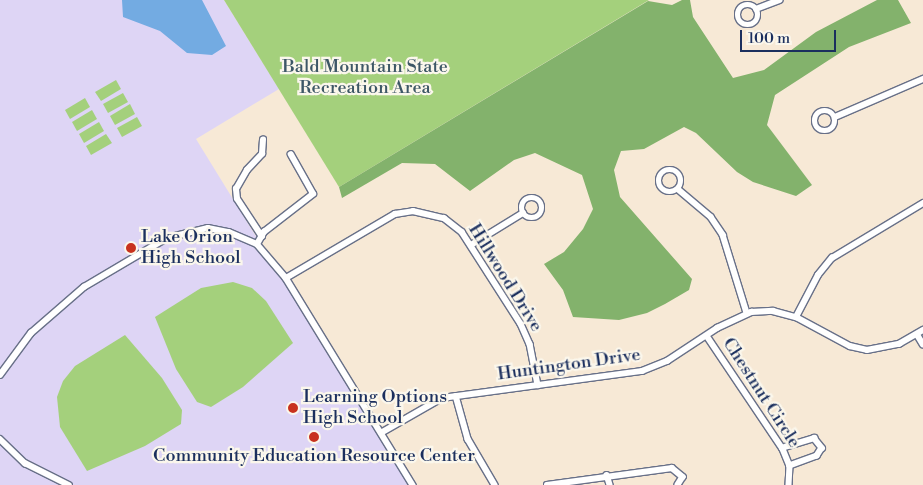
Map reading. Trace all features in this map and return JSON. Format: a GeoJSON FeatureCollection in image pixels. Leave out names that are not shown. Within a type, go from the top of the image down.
{"type":"FeatureCollection","features":[{"type":"Feature","properties":{"kind":"street"},"geometry":{"type":"LineString","coordinates":[[756,9],[779,0]]}},
{"type":"Feature","properties":{"kind":"street"},"geometry":{"type":"LineString","coordinates":[[835,117],[923,79]]}},
{"type":"Feature","properties":{"kind":"street"},"geometry":{"type":"LineString","coordinates":[[262,237],[237,199],[236,189],[262,154],[263,140]]}},
{"type":"Feature","properties":{"kind":"street"},"geometry":{"type":"LineString","coordinates":[[257,244],[262,237],[313,194],[291,155]]}},
{"type":"Feature","properties":{"kind":"street"},"geometry":{"type":"LineString","coordinates":[[678,189],[711,218],[723,235],[746,314]]}},
{"type":"Feature","properties":{"kind":"street"},"geometry":{"type":"LineString","coordinates":[[796,317],[818,275],[832,258],[923,203]]}},
{"type":"Feature","properties":{"kind":"street","name":"Hillwood Drive"},"geometry":{"type":"LineString","coordinates":[[286,278],[383,219],[404,212],[430,213],[444,218],[462,232],[472,245],[524,331],[530,344],[538,385]]}},
{"type":"Feature","properties":{"kind":"street"},"geometry":{"type":"LineString","coordinates":[[472,245],[523,213]]}},
{"type":"Feature","properties":{"kind":"street"},"geometry":{"type":"LineString","coordinates":[[0,375],[31,333],[84,287],[167,238],[208,228],[228,232],[257,244],[286,278],[413,485]]}},
{"type":"Feature","properties":{"kind":"street","name":"Huntington Drive"},"geometry":{"type":"LineString","coordinates":[[381,433],[430,403],[456,396],[642,371],[668,361],[746,314],[773,311],[796,317],[850,346],[867,350],[899,344],[923,330]]}},
{"type":"Feature","properties":{"kind":"street"},"geometry":{"type":"LineString","coordinates":[[917,334],[923,344]]}},
{"type":"Feature","properties":{"kind":"street","name":"Chestnut Circle"},"geometry":{"type":"LineString","coordinates":[[707,336],[782,448],[790,466],[790,485]]}},
{"type":"Feature","properties":{"kind":"street"},"geometry":{"type":"LineString","coordinates":[[456,396],[468,439],[495,485]]}},
{"type":"Feature","properties":{"kind":"street","name":"Chestnut Circle"},"geometry":{"type":"LineString","coordinates":[[782,448],[814,438],[822,448],[817,456],[790,466]]}},
{"type":"Feature","properties":{"kind":"street"},"geometry":{"type":"LineString","coordinates":[[0,439],[25,463],[70,485]]}},
{"type":"Feature","properties":{"kind":"street"},"geometry":{"type":"LineString","coordinates":[[547,485],[607,475],[672,468],[683,476],[678,485]]}},
{"type":"Feature","properties":{"kind":"street"},"geometry":{"type":"LineString","coordinates":[[607,475],[610,485]]}},
{"type":"Feature","properties":{"kind":"shaded area","name":"Lake Orion High School"},"geometry":{"type":"Polygon","coordinates":[[[0,0],[224,0],[279,89],[196,139],[409,485],[0,485],[0,0]]]}},
{"type":"Feature","properties":{"kind":"green space","name":"Bald Mountain State Recreation Area"},"geometry":{"type":"Polygon","coordinates":[[[224,0],[649,0],[339,187],[224,0]]]}},
{"type":"Feature","properties":{"kind":"green space"},"geometry":{"type":"Polygon","coordinates":[[[682,0],[690,0],[693,17],[733,78],[764,70],[816,32],[877,0],[898,0],[911,23],[849,47],[775,95],[767,125],[812,185],[796,196],[753,182],[737,172],[696,133],[684,127],[644,149],[621,151],[614,170],[620,197],[692,279],[689,290],[665,304],[647,313],[619,320],[573,317],[563,290],[544,264],[564,252],[583,229],[593,209],[582,175],[535,153],[514,160],[470,191],[435,164],[402,163],[342,198],[339,187],[648,1],[672,5],[682,0]]]}},
{"type":"Feature","properties":{"kind":"green space"},"geometry":{"type":"Polygon","coordinates":[[[116,80],[121,89],[101,101],[95,92],[116,80]]]}},
{"type":"Feature","properties":{"kind":"green space"},"geometry":{"type":"Polygon","coordinates":[[[123,93],[128,102],[108,113],[103,104],[123,93]]]}},
{"type":"Feature","properties":{"kind":"green space"},"geometry":{"type":"Polygon","coordinates":[[[85,98],[90,107],[70,119],[65,110],[85,98]]]}},
{"type":"Feature","properties":{"kind":"green space"},"geometry":{"type":"Polygon","coordinates":[[[130,104],[135,114],[115,125],[110,116],[130,104]]]}},
{"type":"Feature","properties":{"kind":"green space"},"geometry":{"type":"Polygon","coordinates":[[[92,110],[97,119],[77,131],[72,122],[92,110]]]}},
{"type":"Feature","properties":{"kind":"green space"},"geometry":{"type":"Polygon","coordinates":[[[137,117],[142,126],[122,137],[117,128],[137,117]]]}},
{"type":"Feature","properties":{"kind":"green space"},"geometry":{"type":"Polygon","coordinates":[[[99,122],[104,131],[84,143],[79,134],[99,122]]]}},
{"type":"Feature","properties":{"kind":"green space"},"geometry":{"type":"Polygon","coordinates":[[[106,134],[112,143],[91,155],[86,146],[106,134]]]}},
{"type":"Feature","properties":{"kind":"green space"},"geometry":{"type":"Polygon","coordinates":[[[233,282],[252,288],[266,301],[293,343],[243,387],[211,407],[197,402],[176,369],[155,317],[201,288],[233,282]]]}},
{"type":"Feature","properties":{"kind":"green space"},"geometry":{"type":"Polygon","coordinates":[[[125,335],[162,378],[182,410],[181,424],[145,446],[87,471],[60,427],[57,397],[63,381],[75,366],[125,335]]]}},
{"type":"Feature","properties":{"kind":"water"},"geometry":{"type":"Polygon","coordinates":[[[122,0],[202,0],[226,46],[212,55],[187,53],[160,31],[123,17],[122,0]]]}},
{"type":"Feature","properties":{"kind":"place","name":"Lake Orion High School"},"geometry":{"type":"Point","coordinates":[131,248]}},
{"type":"Feature","properties":{"kind":"place","name":"Learning Options High School"},"geometry":{"type":"Point","coordinates":[293,408]}},
{"type":"Feature","properties":{"kind":"place","name":"Community Education Resource Center"},"geometry":{"type":"Point","coordinates":[314,437]}}]}
